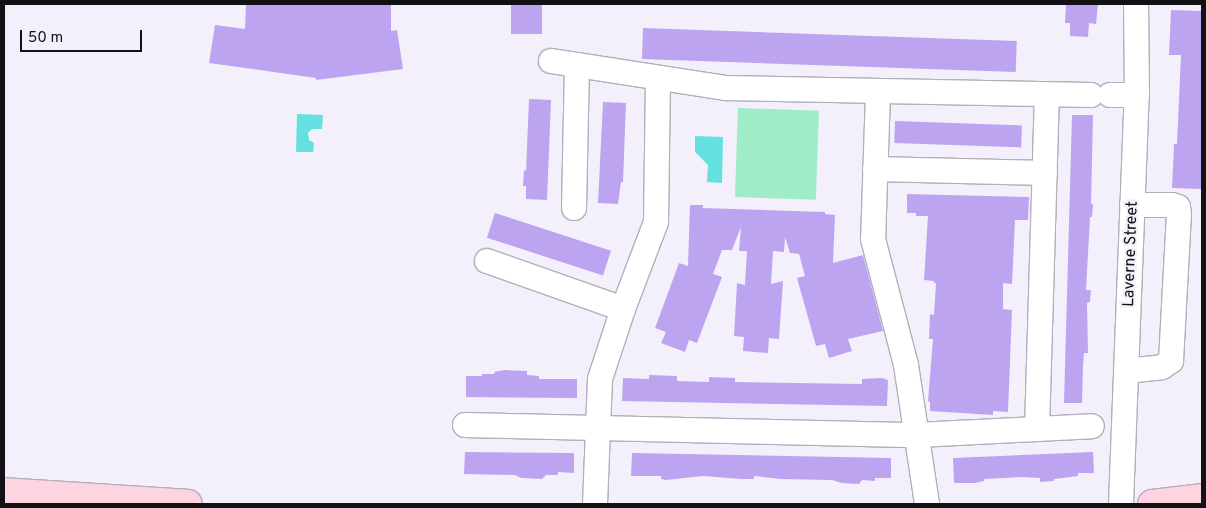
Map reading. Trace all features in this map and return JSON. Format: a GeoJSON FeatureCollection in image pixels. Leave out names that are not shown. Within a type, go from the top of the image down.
{"type":"FeatureCollection","features":[{"type":"Feature","properties":{"kind":"main road"},"geometry":{"type":"LineString","coordinates":[[4,492],[188,504]]}},
{"type":"Feature","properties":{"kind":"main road"},"geometry":{"type":"LineString","coordinates":[[1152,504],[1202,498]]}},
{"type":"Feature","properties":{"kind":"street","name":"Laverne Street"},"geometry":{"type":"LineString","coordinates":[[1121,504],[1136,95],[1136,4]]}},
{"type":"Feature","properties":{"kind":"street"},"geometry":{"type":"LineString","coordinates":[[551,60],[658,79],[726,88],[1047,95],[1136,95]]}},
{"type":"Feature","properties":{"kind":"street"},"geometry":{"type":"LineString","coordinates":[[574,208],[577,65]]}},
{"type":"Feature","properties":{"kind":"street"},"geometry":{"type":"LineString","coordinates":[[595,504],[596,427],[600,379],[623,309],[656,222],[658,79]]}},
{"type":"Feature","properties":{"kind":"street"},"geometry":{"type":"LineString","coordinates":[[878,92],[873,239],[906,365],[928,504]]}},
{"type":"Feature","properties":{"kind":"street"},"geometry":{"type":"LineString","coordinates":[[1037,430],[1047,95]]}},
{"type":"Feature","properties":{"kind":"street"},"geometry":{"type":"LineString","coordinates":[[875,169],[1045,174]]}},
{"type":"Feature","properties":{"kind":"street"},"geometry":{"type":"LineString","coordinates":[[1126,371],[1162,367],[1170,361],[1179,214],[1178,207],[1132,205]]}},
{"type":"Feature","properties":{"kind":"street"},"geometry":{"type":"LineString","coordinates":[[487,261],[623,309]]}},
{"type":"Feature","properties":{"kind":"street"},"geometry":{"type":"LineString","coordinates":[[465,424],[917,435],[1092,426]]}},
{"type":"Feature","properties":{"kind":"green space"},"geometry":{"type":"Polygon","coordinates":[[[738,108],[819,111],[816,200],[735,197],[738,108]]]}},
{"type":"Feature","properties":{"kind":"water"},"geometry":{"type":"Polygon","coordinates":[[[297,114],[323,115],[322,129],[312,129],[308,133],[309,140],[314,143],[313,152],[296,152],[297,114]]]}},
{"type":"Feature","properties":{"kind":"water"},"geometry":{"type":"Polygon","coordinates":[[[695,136],[723,137],[722,183],[707,182],[708,165],[695,152],[695,136]]]}},
{"type":"Feature","properties":{"kind":"building"},"geometry":{"type":"Polygon","coordinates":[[[246,4],[391,4],[391,31],[397,30],[403,69],[316,80],[316,78],[209,63],[215,25],[245,29],[246,4]]]}},
{"type":"Feature","properties":{"kind":"building"},"geometry":{"type":"Polygon","coordinates":[[[511,4],[542,4],[542,34],[511,34],[511,4]]]}},
{"type":"Feature","properties":{"kind":"building"},"geometry":{"type":"Polygon","coordinates":[[[1066,4],[1098,4],[1096,24],[1089,23],[1088,37],[1070,36],[1070,23],[1065,23],[1066,4]]]}},
{"type":"Feature","properties":{"kind":"building"},"geometry":{"type":"Polygon","coordinates":[[[1171,10],[1202,11],[1202,189],[1172,188],[1174,144],[1177,144],[1181,55],[1169,55],[1171,10]]]}},
{"type":"Feature","properties":{"kind":"building"},"geometry":{"type":"Polygon","coordinates":[[[643,28],[1017,41],[1016,72],[642,59],[643,28]]]}},
{"type":"Feature","properties":{"kind":"building"},"geometry":{"type":"Polygon","coordinates":[[[529,99],[551,100],[547,200],[526,199],[526,186],[523,186],[524,170],[526,171],[529,99]]]}},
{"type":"Feature","properties":{"kind":"building"},"geometry":{"type":"Polygon","coordinates":[[[603,102],[626,103],[623,182],[621,182],[618,204],[598,203],[603,102]]]}},
{"type":"Feature","properties":{"kind":"building"},"geometry":{"type":"Polygon","coordinates":[[[1072,115],[1093,115],[1091,204],[1093,204],[1092,217],[1090,217],[1086,290],[1091,290],[1090,302],[1087,303],[1088,353],[1084,353],[1082,403],[1064,403],[1072,115]]]}},
{"type":"Feature","properties":{"kind":"building"},"geometry":{"type":"Polygon","coordinates":[[[895,121],[1022,125],[1021,147],[894,143],[895,121]]]}},
{"type":"Feature","properties":{"kind":"building"},"geometry":{"type":"Polygon","coordinates":[[[907,194],[1029,197],[1028,220],[1015,220],[1012,284],[1003,283],[1003,309],[1012,310],[1008,412],[993,411],[993,415],[930,411],[930,402],[928,401],[933,339],[929,339],[930,314],[934,315],[936,283],[924,280],[928,216],[916,216],[916,213],[907,213],[907,194]]]}},
{"type":"Feature","properties":{"kind":"building"},"geometry":{"type":"Polygon","coordinates":[[[690,205],[703,205],[703,208],[825,212],[825,214],[835,215],[833,263],[863,255],[883,331],[848,339],[852,351],[829,358],[825,344],[816,346],[797,278],[805,276],[799,254],[790,253],[785,237],[784,252],[773,251],[771,284],[783,281],[779,339],[769,338],[768,353],[743,351],[744,337],[734,336],[737,283],[745,285],[747,251],[739,251],[741,227],[732,250],[722,250],[713,274],[722,277],[697,343],[689,340],[685,352],[661,343],[666,332],[655,328],[679,263],[688,266],[690,205]]]}},
{"type":"Feature","properties":{"kind":"building"},"geometry":{"type":"Polygon","coordinates":[[[495,213],[611,251],[603,275],[487,238],[495,213]]]}},
{"type":"Feature","properties":{"kind":"building"},"geometry":{"type":"Polygon","coordinates":[[[505,370],[527,371],[527,375],[539,376],[539,379],[577,379],[577,398],[466,397],[466,376],[495,374],[494,372],[505,370]]]}},
{"type":"Feature","properties":{"kind":"building"},"geometry":{"type":"Polygon","coordinates":[[[649,375],[677,376],[677,381],[709,382],[709,377],[735,378],[735,382],[862,384],[862,379],[882,378],[888,380],[887,406],[622,401],[623,378],[649,379],[649,375]]]}},
{"type":"Feature","properties":{"kind":"building"},"geometry":{"type":"Polygon","coordinates":[[[465,452],[574,453],[574,473],[558,472],[558,475],[546,475],[542,479],[521,478],[515,475],[464,474],[465,452]]]}},
{"type":"Feature","properties":{"kind":"building"},"geometry":{"type":"Polygon","coordinates":[[[1093,452],[1094,473],[1078,473],[1078,476],[1040,482],[1040,478],[1021,477],[984,479],[984,481],[975,483],[954,483],[953,458],[1093,452]]]}},
{"type":"Feature","properties":{"kind":"building"},"geometry":{"type":"Polygon","coordinates":[[[632,453],[891,458],[891,478],[875,478],[875,481],[862,480],[859,484],[842,483],[832,480],[781,479],[754,476],[754,479],[703,476],[666,480],[661,479],[661,476],[631,476],[632,453]]]}}]}
